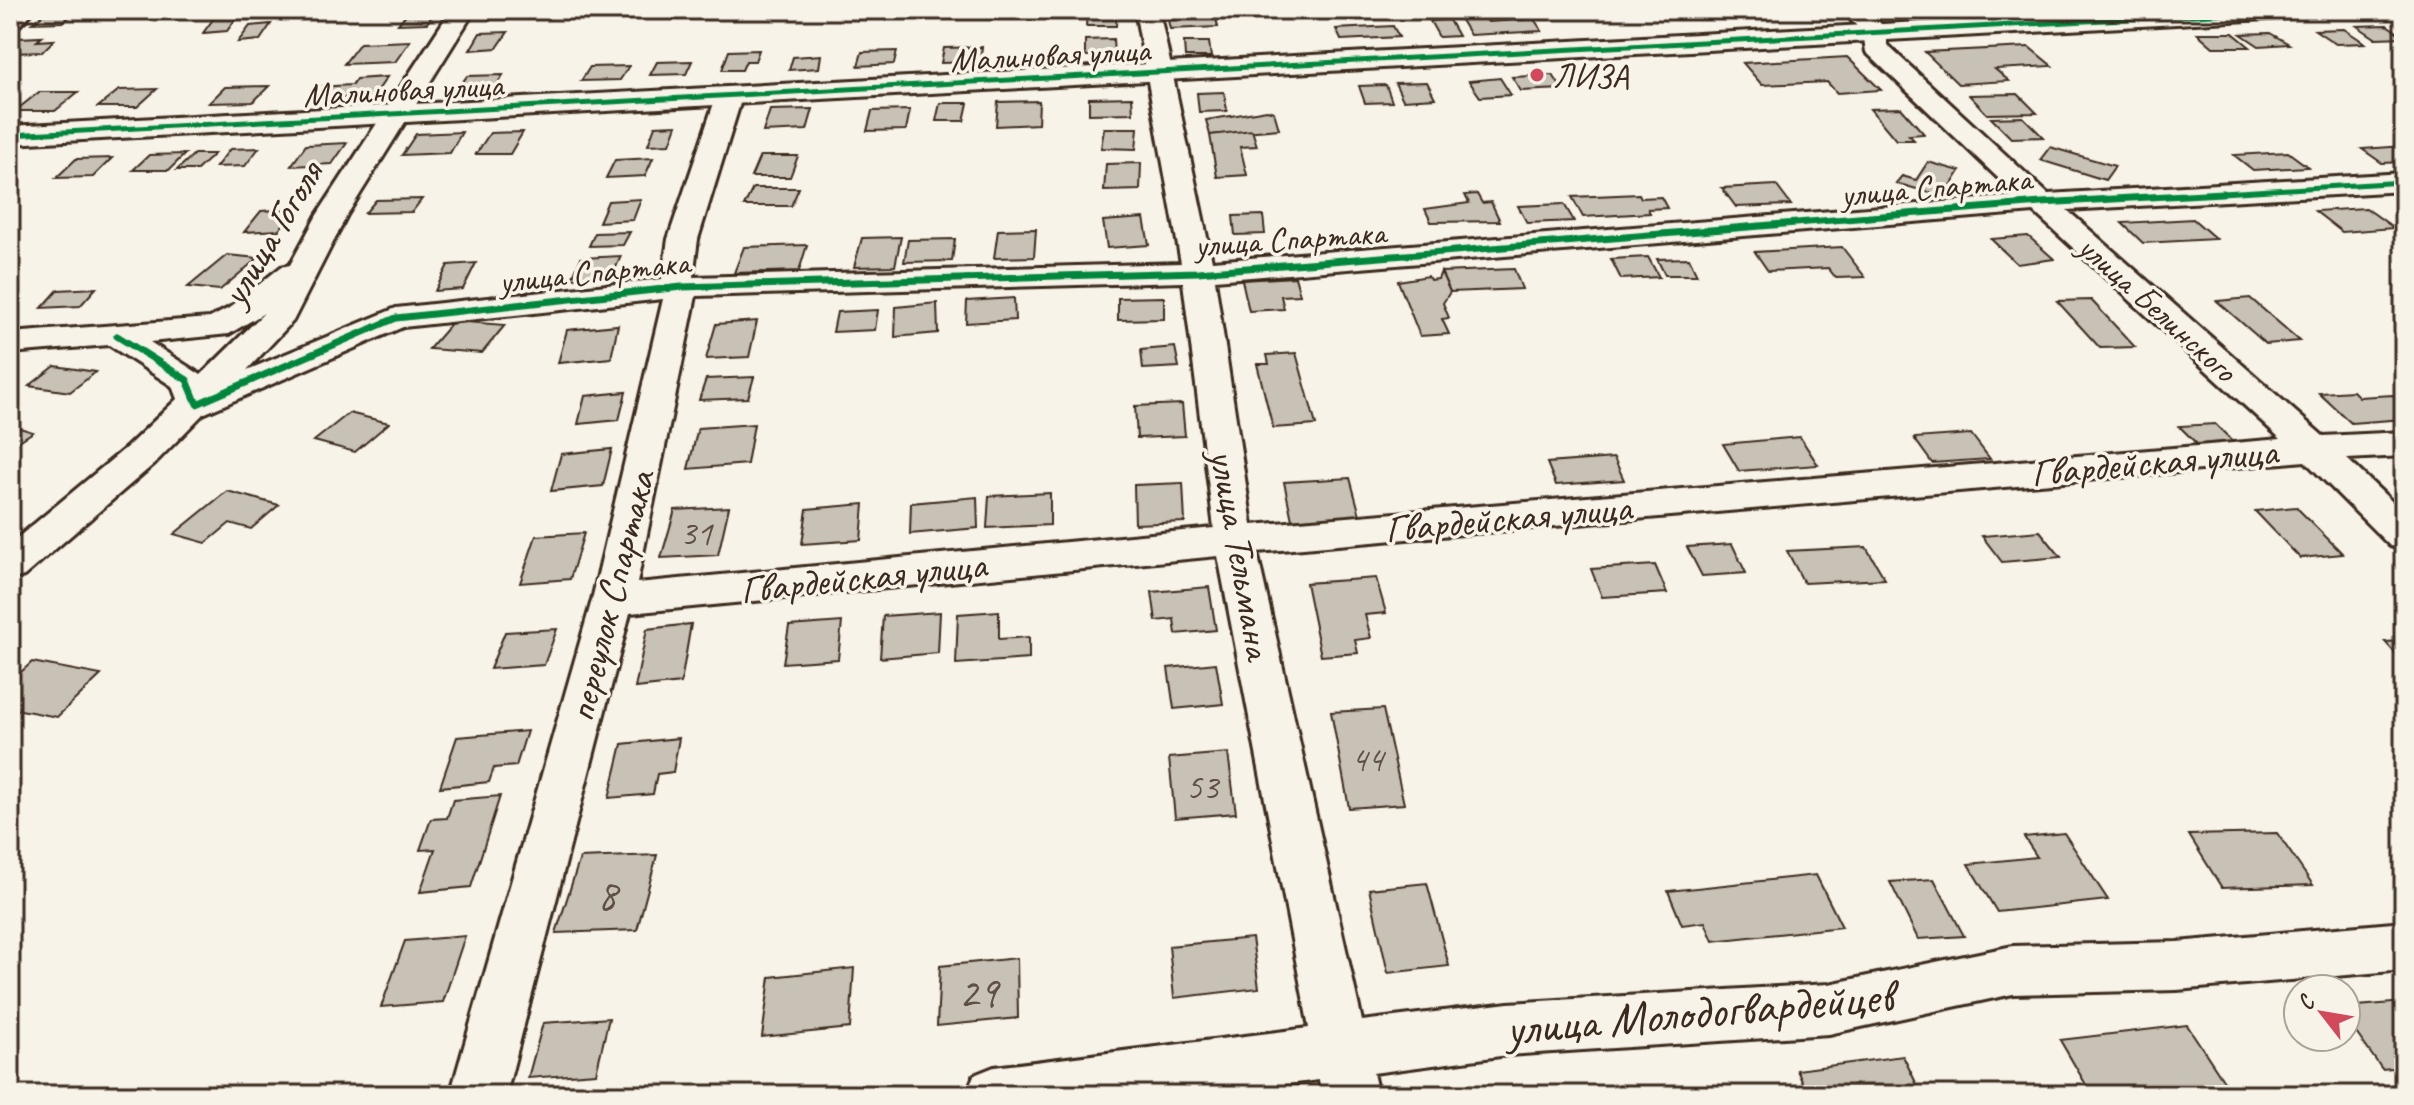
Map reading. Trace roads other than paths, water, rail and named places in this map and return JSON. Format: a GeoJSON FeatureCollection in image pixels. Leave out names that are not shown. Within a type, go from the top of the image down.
{"type":"FeatureCollection","features":[{"type":"Feature","properties":{"kind":"street"},"geometry":{"type":"LineString","coordinates":[[10,20],[22,10]]}},
{"type":"Feature","properties":{"kind":"street","name":"улица Гоголя"},"geometry":{"type":"LineString","coordinates":[[20,554],[197,404],[276,321],[332,215],[463,10]]}},
{"type":"Feature","properties":{"kind":"street","name":"улица Тельмана"},"geometry":{"type":"LineString","coordinates":[[1147,10],[1198,272],[1235,540],[1347,1072]]}},
{"type":"Feature","properties":{"kind":"street","name":"улица Белинского"},"geometry":{"type":"LineString","coordinates":[[1853,10],[1875,30],[1875,47],[2041,203],[2314,448],[2404,536]]}},
{"type":"Feature","properties":{"kind":"street","name":"Малиновая улица"},"geometry":{"type":"LineString","coordinates":[[10,135],[1160,74],[1875,30],[2285,10]]}},
{"type":"Feature","properties":{"kind":"street","name":"переулок Спартака"},"geometry":{"type":"LineString","coordinates":[[478,1095],[613,600],[682,287],[676,275],[683,239],[729,97]]}},
{"type":"Feature","properties":{"kind":"street","name":"улица Спартака"},"geometry":{"type":"LineString","coordinates":[[197,404],[396,318],[682,287],[1198,272],[2041,203],[2404,182]]}},
{"type":"Feature","properties":{"kind":"street"},"geometry":{"type":"LineString","coordinates":[[10,343],[217,327],[263,299],[309,259]]}},
{"type":"Feature","properties":{"kind":"street"},"geometry":{"type":"LineString","coordinates":[[117,336],[187,380],[197,404]]}},
{"type":"Feature","properties":{"kind":"street","name":"Гвардейская улица"},"geometry":{"type":"LineString","coordinates":[[613,600],[1235,540],[2314,448],[2404,444]]}},
{"type":"Feature","properties":{"kind":"street","name":"улица Молодогвардейцев"},"geometry":{"type":"LineString","coordinates":[[994,1095],[1347,1072],[1508,1029],[1829,1009],[2013,970],[2177,966],[2404,946]]}},
{"type":"Feature","properties":{"kind":"place","name":"ЛИЗА"},"geometry":{"type":"Point","coordinates":[1537,75]}}]}
